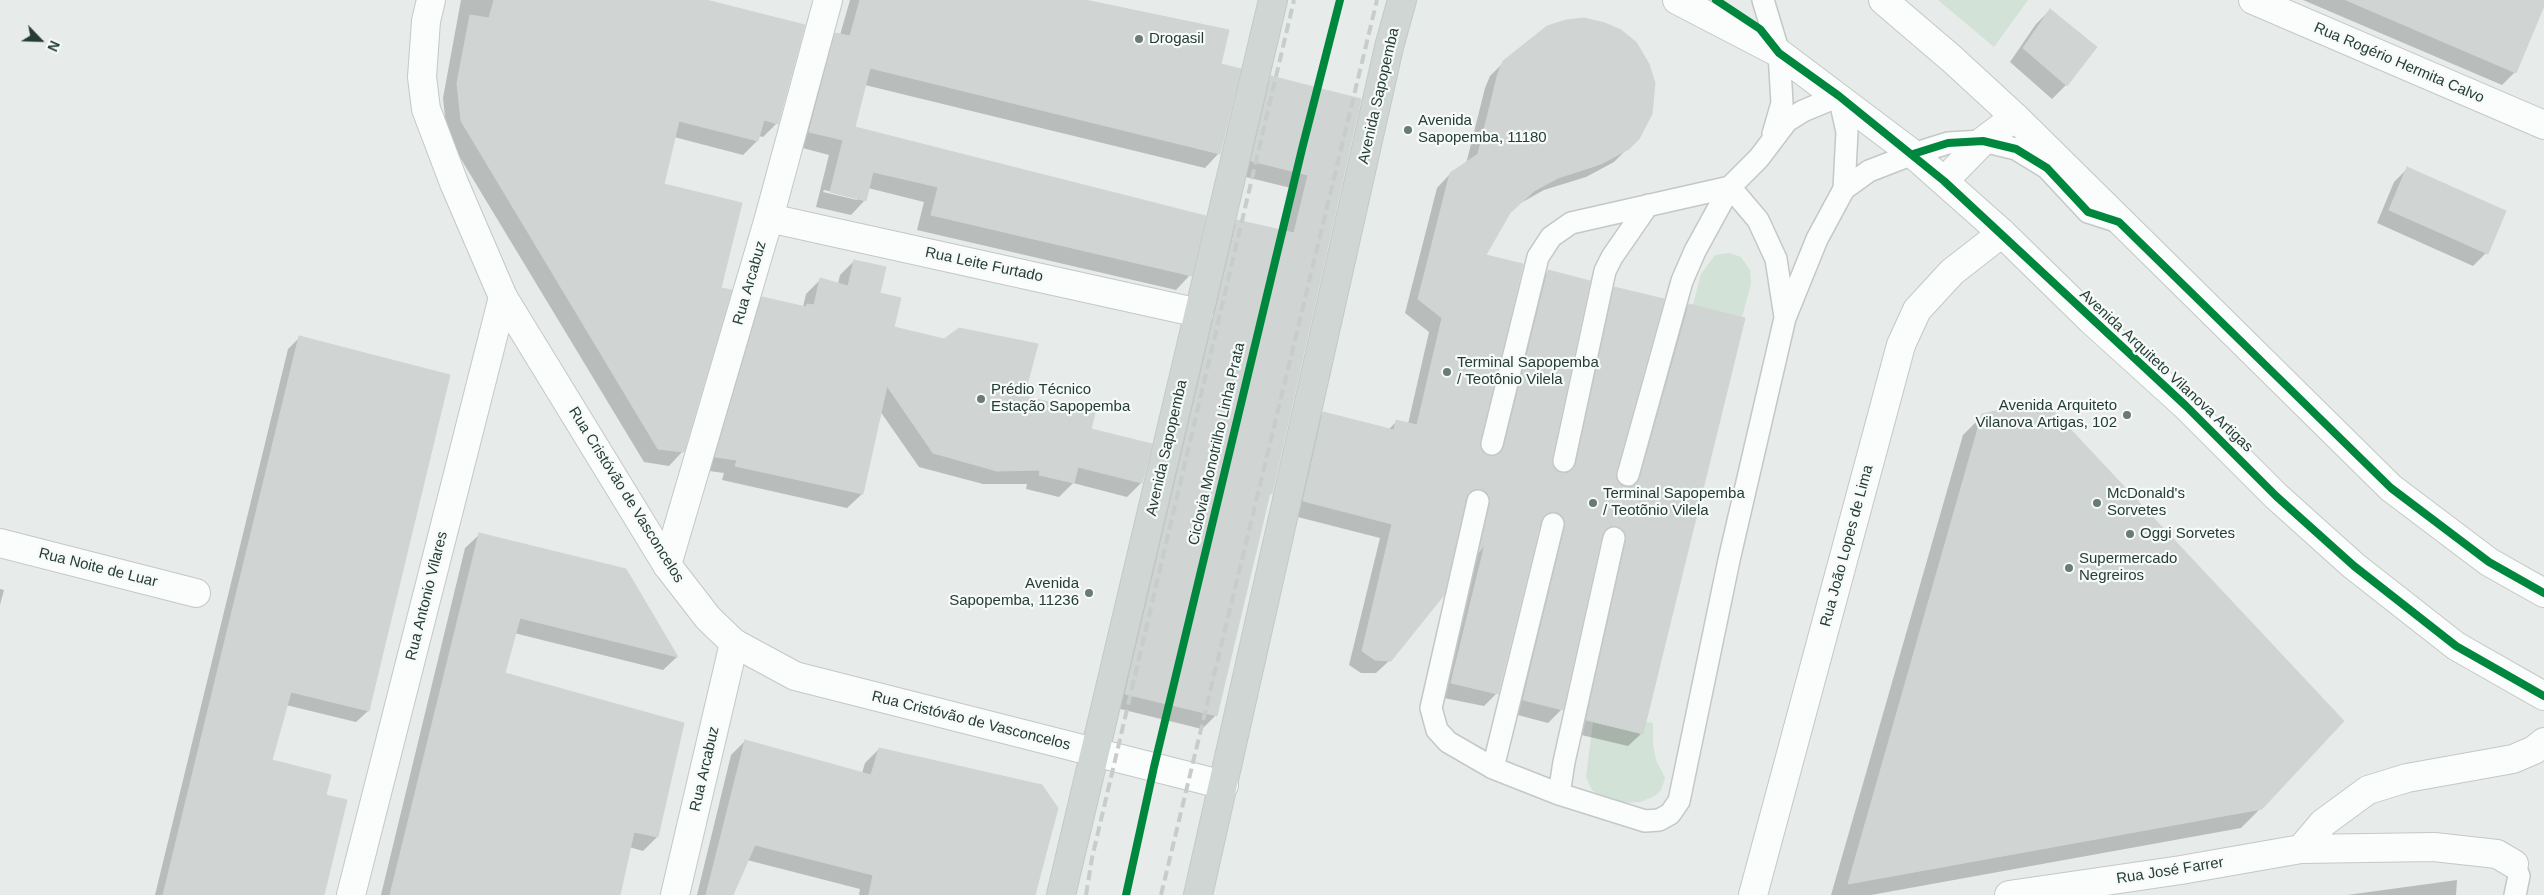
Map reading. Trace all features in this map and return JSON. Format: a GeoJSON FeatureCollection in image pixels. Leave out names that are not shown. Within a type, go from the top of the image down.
{"type":"FeatureCollection","features":[{"type":"Feature","properties":{"kind":"main road","name":"Avenida Sapopemba"},"geometry":{"type":"LineString","coordinates":[[1061,895],[1273,0]]}},
{"type":"Feature","properties":{"kind":"main road","name":"Avenida Sapopemba"},"geometry":{"type":"LineString","coordinates":[[1198,895],[1402,0]]}},
{"type":"Feature","properties":{"kind":"street","name":"Rua Cristóvão de Vasconcelos"},"geometry":{"type":"LineString","coordinates":[[431,0],[426,21],[422,77],[426,110],[454,183],[503,297],[667,565],[708,618],[734,643],[795,676],[1224,785]]}},
{"type":"Feature","properties":{"kind":"street","name":"Rua Arcabuz"},"geometry":{"type":"LineString","coordinates":[[667,565],[769,218],[828,0]]}},
{"type":"Feature","properties":{"kind":"street","name":"Avenida Arquiteto Vilanova Artigas"},"geometry":{"type":"LineString","coordinates":[[1677,0],[1779,53],[1839,96],[1913,154],[2002,233],[2091,320],[2186,406],[2276,496],[2354,566],[2456,646],[2544,696]]}},
{"type":"Feature","properties":{"kind":"street"},"geometry":{"type":"LineString","coordinates":[[1883,0],[1952,59],[2015,117],[2119,222],[2391,488],[2489,562],[2544,593]]}},
{"type":"Feature","properties":{"kind":"street","name":"Rua Rogério Hermita Calvo"},"geometry":{"type":"LineString","coordinates":[[2253,0],[2544,125]]}},
{"type":"Feature","properties":{"kind":"street"},"geometry":{"type":"LineString","coordinates":[[1944,181],[1982,140],[2015,117]]}},
{"type":"Feature","properties":{"kind":"street","name":"Rua Leite Furtado"},"geometry":{"type":"LineString","coordinates":[[769,218],[1199,313]]}},
{"type":"Feature","properties":{"kind":"street","name":"Rua João Lopes de Lima"},"geometry":{"type":"LineString","coordinates":[[1753,895],[1900,345],[1917,310],[1946,278],[2002,233]]}},
{"type":"Feature","properties":{"kind":"street","name":"Rua Antonio Vilares"},"geometry":{"type":"LineString","coordinates":[[351,895],[503,297]]}},
{"type":"Feature","properties":{"kind":"street","name":"Rua Noite de Luar"},"geometry":{"type":"LineString","coordinates":[[0,543],[196,593]]}},
{"type":"Feature","properties":{"kind":"street","name":"Rua Arcabuz"},"geometry":{"type":"LineString","coordinates":[[675,895],[734,643]]}},
{"type":"Feature","properties":{"kind":"street"},"geometry":{"type":"LineString","coordinates":[[2301,849],[2323,823],[2368,790],[2407,778],[2513,759],[2534,750],[2544,742]]}},
{"type":"Feature","properties":{"kind":"street","name":"Rua José Farrer"},"geometry":{"type":"LineString","coordinates":[[2009,895],[2182,870],[2301,849],[2434,847],[2498,854],[2508,858],[2514,864]]}},
{"type":"Feature","properties":{"kind":"lane"},"geometry":{"type":"LineString","coordinates":[[1763,0],[1767,8],[1779,53],[1782,102],[1771,140]]}},
{"type":"Feature","properties":{"kind":"lane"},"geometry":{"type":"LineString","coordinates":[[1478,501],[1431,708],[1437,730],[1448,742],[1493,768],[1559,794],[1645,821],[1659,820],[1670,814],[1679,801],[1729,560],[1785,318],[1816,239],[1844,189],[1847,132],[1839,96],[1802,111],[1787,121],[1759,158],[1730,187],[1687,265],[1628,475]]}},
{"type":"Feature","properties":{"kind":"lane"},"geometry":{"type":"LineString","coordinates":[[1844,189],[1869,172],[1913,154],[1948,143],[1982,140],[2016,149],[2047,168],[2088,212],[2119,222]]}},
{"type":"Feature","properties":{"kind":"lane"},"geometry":{"type":"LineString","coordinates":[[1492,444],[1538,256],[1551,237],[1571,223],[1730,187]]}},
{"type":"Feature","properties":{"kind":"lane"},"geometry":{"type":"LineString","coordinates":[[1730,187],[1758,220],[1776,259],[1785,318]]}},
{"type":"Feature","properties":{"kind":"lane"},"geometry":{"type":"LineString","coordinates":[[1564,461],[1605,272],[1612,257],[1648,205]]}},
{"type":"Feature","properties":{"kind":"lane"},"geometry":{"type":"LineString","coordinates":[[1493,768],[1553,524]]}},
{"type":"Feature","properties":{"kind":"lane"},"geometry":{"type":"LineString","coordinates":[[1559,794],[1614,538]]}},
{"type":"Feature","properties":{"kind":"lane"},"geometry":{"type":"LineString","coordinates":[[2514,864],[2518,876],[2515,895]]}},
{"type":"Feature","properties":{"kind":"green space"},"geometry":{"type":"Polygon","coordinates":[[[1938,0],[2028,0],[1994,47],[1938,0]]]}},
{"type":"Feature","properties":{"kind":"green space"},"geometry":{"type":"Polygon","coordinates":[[[1729,253],[1741,257],[1750,270],[1751,284],[1742,317],[1693,305],[1701,274],[1715,255],[1729,253]]]}},
{"type":"Feature","properties":{"kind":"green space"},"geometry":{"type":"Polygon","coordinates":[[[1593,722],[1643,733],[1646,722],[1653,723],[1653,744],[1656,760],[1665,778],[1661,790],[1655,796],[1640,802],[1621,803],[1602,797],[1592,790],[1586,777],[1593,722]]]}},
{"type":"Feature","properties":{"kind":"building"},"geometry":{"type":"Polygon","coordinates":[[[494,0],[706,0],[805,25],[778,124],[764,120],[758,141],[679,121],[664,184],[742,203],[721,288],[732,290],[684,452],[658,449],[461,121],[457,83],[470,15],[489,18],[494,0]]]}},
{"type":"Feature","properties":{"kind":"building"},"geometry":{"type":"Polygon","coordinates":[[[860,0],[1085,0],[1229,30],[1221,64],[1241,69],[1220,154],[870,68],[855,127],[1206,216],[1192,276],[931,215],[938,187],[873,172],[866,201],[830,192],[843,140],[809,132],[835,33],[850,36],[860,0]]]}},
{"type":"Feature","properties":{"kind":"building"},"geometry":{"type":"Polygon","coordinates":[[[2346,0],[2544,0],[2544,6],[2516,73],[2346,0]]]}},
{"type":"Feature","properties":{"kind":"building"},"geometry":{"type":"Polygon","coordinates":[[[2050,9],[2097,47],[2067,86],[2023,48],[2050,9]]]}},
{"type":"Feature","properties":{"kind":"building"},"geometry":{"type":"Polygon","coordinates":[[[1584,18],[1605,23],[1621,30],[1636,42],[1649,64],[1655,83],[1652,114],[1639,139],[1629,149],[1601,164],[1558,178],[1534,191],[1510,213],[1486,255],[1523,264],[1480,447],[1484,453],[1490,456],[1501,453],[1504,447],[1548,270],[1590,281],[1552,458],[1552,465],[1561,473],[1568,473],[1576,464],[1614,287],[1664,299],[1616,472],[1619,483],[1625,487],[1636,484],[1640,478],[1689,304],[1745,318],[1643,734],[1586,720],[1626,541],[1622,529],[1610,526],[1602,535],[1563,710],[1523,700],[1565,527],[1561,515],[1549,512],[1541,521],[1498,694],[1451,683],[1485,544],[1479,552],[1490,504],[1487,492],[1475,489],[1469,493],[1444,595],[1391,661],[1375,660],[1362,651],[1392,524],[1303,501],[1323,412],[1394,430],[1396,420],[1417,425],[1442,318],[1418,299],[1450,173],[1478,154],[1498,73],[1503,61],[1547,26],[1566,20],[1584,18]]]}},
{"type":"Feature","properties":{"kind":"building"},"geometry":{"type":"Polygon","coordinates":[[[1271,76],[1361,99],[1272,494],[1270,493],[1217,716],[1125,694],[1237,220],[1294,233],[1308,175],[1251,161],[1271,76]]]}},
{"type":"Feature","properties":{"kind":"building"},"geometry":{"type":"Polygon","coordinates":[[[2407,167],[2506,211],[2488,254],[2389,210],[2407,167]]]}},
{"type":"Feature","properties":{"kind":"building"},"geometry":{"type":"Polygon","coordinates":[[[854,260],[886,267],[880,293],[901,298],[894,327],[944,339],[959,328],[1038,344],[1024,396],[1095,413],[1091,429],[1152,444],[1142,483],[1078,467],[1074,483],[1039,475],[1040,470],[997,471],[933,453],[887,386],[863,494],[735,466],[737,460],[715,457],[762,297],[806,307],[807,304],[814,305],[820,278],[848,286],[854,260]]]}},
{"type":"Feature","properties":{"kind":"building"},"geometry":{"type":"Polygon","coordinates":[[[299,336],[450,375],[369,711],[291,692],[272,760],[331,775],[326,795],[347,800],[324,895],[163,895],[299,336]]]}},
{"type":"Feature","properties":{"kind":"building","name":"Supermercado Negreiros"},"geometry":{"type":"Polygon","coordinates":[[[2043,400],[2344,721],[2262,809],[1848,884],[1982,414],[2043,400]]]}},
{"type":"Feature","properties":{"kind":"building"},"geometry":{"type":"Polygon","coordinates":[[[479,533],[626,569],[678,657],[520,618],[505,673],[684,723],[658,837],[634,832],[620,895],[390,895],[479,533]]]}},
{"type":"Feature","properties":{"kind":"building"},"geometry":{"type":"Polygon","coordinates":[[[745,740],[871,775],[879,748],[1042,785],[1058,808],[1035,895],[869,895],[873,875],[755,845],[733,895],[706,895],[745,740]]]}},
{"type":"Feature","properties":{"kind":"railway"},"geometry":{"type":"LineString","coordinates":[[1086,895],[1092,858],[1294,0]]}},
{"type":"Feature","properties":{"kind":"railway"},"geometry":{"type":"LineString","coordinates":[[1161,895],[1377,0]]}},
{"type":"Feature","properties":{"kind":"cycle path","name":"Ciclovia Monotrilho Linha Prata"},"geometry":{"type":"LineString","coordinates":[[1126,895],[1154,767],[1302,149],[1340,0]]}},
{"type":"Feature","properties":{"kind":"cycle path"},"geometry":{"type":"LineString","coordinates":[[1716,0],[1760,29],[1779,53],[1839,96],[1944,181],[2186,406],[2276,496],[2354,566],[2456,646],[2544,696]]}},
{"type":"Feature","properties":{"kind":"cycle path"},"geometry":{"type":"LineString","coordinates":[[1913,154],[1948,143],[1983,141],[2016,149],[2047,168],[2088,212],[2119,222],[2391,488],[2489,562],[2544,593]]}},
{"type":"Feature","properties":{"kind":"place","name":"Drogasil"},"geometry":{"type":"Point","coordinates":[1139,39]}},
{"type":"Feature","properties":{"kind":"place","name":"Avenida Sapopemba, 11180"},"geometry":{"type":"Point","coordinates":[1408,130]}},
{"type":"Feature","properties":{"kind":"place","name":"Terminal Sapopemba / Teotônio Vilela"},"geometry":{"type":"Point","coordinates":[1447,372]}},
{"type":"Feature","properties":{"kind":"place","name":"Prédio Técnico Estação Sapopemba"},"geometry":{"type":"Point","coordinates":[981,399]}},
{"type":"Feature","properties":{"kind":"place","name":"Avenida Arquiteto Vilanova Artigas, 102"},"geometry":{"type":"Point","coordinates":[2127,415]}},
{"type":"Feature","properties":{"kind":"place","name":"Terminal Sapopemba / Teotõnio Vilela"},"geometry":{"type":"Point","coordinates":[1593,503]}},
{"type":"Feature","properties":{"kind":"place","name":"McDonald's Sorvetes"},"geometry":{"type":"Point","coordinates":[2097,503]}},
{"type":"Feature","properties":{"kind":"place","name":"Oggi Sorvetes"},"geometry":{"type":"Point","coordinates":[2130,534]}},
{"type":"Feature","properties":{"kind":"place","name":"Supermercado Negreiros"},"geometry":{"type":"Point","coordinates":[2069,568]}},
{"type":"Feature","properties":{"kind":"place","name":"Avenida Sapopemba, 11236"},"geometry":{"type":"Point","coordinates":[1089,593]}}]}
